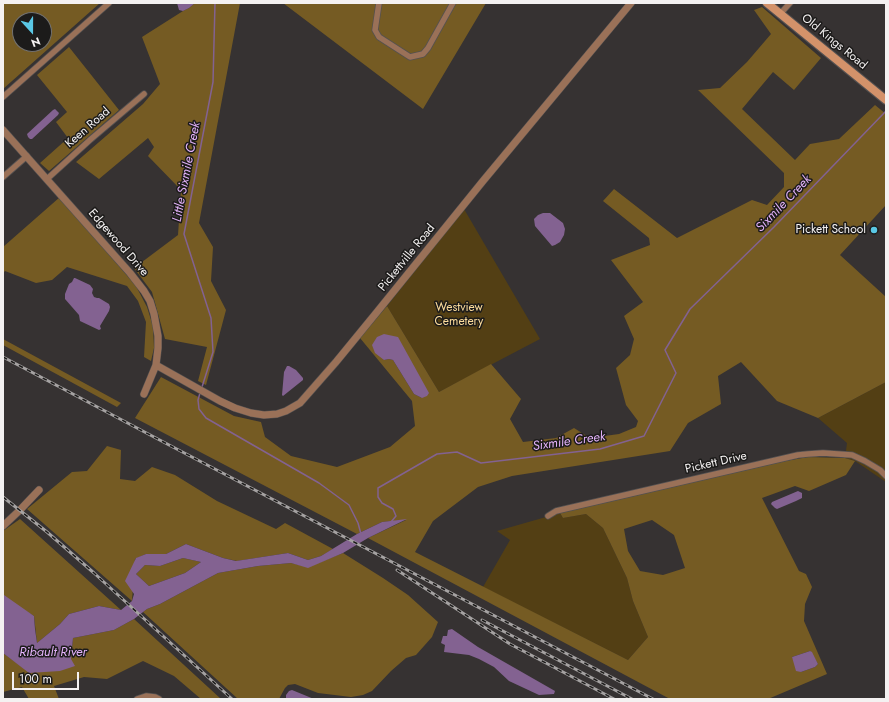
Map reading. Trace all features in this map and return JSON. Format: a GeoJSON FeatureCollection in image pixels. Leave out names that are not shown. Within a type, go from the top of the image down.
{"type":"FeatureCollection","features":[{"type":"Feature","properties":{"kind":"main road","name":"Old Kings Road"},"geometry":{"type":"LineString","coordinates":[[767,3],[885,100]]}},
{"type":"Feature","properties":{"kind":"street"},"geometry":{"type":"LineString","coordinates":[[3,97],[110,3]]}},
{"type":"Feature","properties":{"kind":"street"},"geometry":{"type":"LineString","coordinates":[[379,3],[375,30],[379,37],[410,57],[423,54],[428,48],[453,3]]}},
{"type":"Feature","properties":{"kind":"street","name":"Pickettville Road"},"geometry":{"type":"LineString","coordinates":[[156,365],[220,401],[251,413],[264,415],[277,414],[300,403],[368,324],[484,180],[631,3]]}},
{"type":"Feature","properties":{"kind":"street"},"geometry":{"type":"LineString","coordinates":[[780,14],[790,3]]}},
{"type":"Feature","properties":{"kind":"street","name":"Keen Road"},"geometry":{"type":"LineString","coordinates":[[47,179],[144,94]]}},
{"type":"Feature","properties":{"kind":"street","name":"Edgewood Drive"},"geometry":{"type":"LineString","coordinates":[[3,130],[134,278],[150,301],[157,325],[158,348],[156,365],[144,394]]}},
{"type":"Feature","properties":{"kind":"street"},"geometry":{"type":"LineString","coordinates":[[3,177],[27,156]]}},
{"type":"Feature","properties":{"kind":"street","name":"Pickett Drive"},"geometry":{"type":"LineString","coordinates":[[548,516],[556,511],[798,455],[823,453],[852,455],[880,470],[886,476]]}},
{"type":"Feature","properties":{"kind":"street"},"geometry":{"type":"LineString","coordinates":[[3,526],[39,490]]}},
{"type":"Feature","properties":{"kind":"street"},"geometry":{"type":"LineString","coordinates":[[137,699],[146,696],[159,699]]}},
{"type":"Feature","properties":{"kind":"green space","name":"Westview Cemetery"},"geometry":{"type":"Polygon","coordinates":[[[464,209],[540,339],[439,392],[387,306],[464,209]]]}},
{"type":"Feature","properties":{"kind":"green space"},"geometry":{"type":"Polygon","coordinates":[[[886,382],[886,482],[855,461],[845,458],[847,443],[818,418],[886,382]]]}},
{"type":"Feature","properties":{"kind":"green space"},"geometry":{"type":"Polygon","coordinates":[[[560,513],[563,518],[586,514],[603,528],[627,578],[633,601],[648,637],[628,660],[483,587],[510,540],[497,531],[560,513]]]}},
{"type":"Feature","properties":{"kind":"shaded area"},"geometry":{"type":"Polygon","coordinates":[[[3,3],[100,3],[52,46],[52,12],[12,12],[12,52],[45,52],[3,89],[3,3]]]}},
{"type":"Feature","properties":{"kind":"shaded area"},"geometry":{"type":"Polygon","coordinates":[[[195,3],[240,3],[199,223],[213,247],[211,281],[226,310],[206,385],[198,381],[207,347],[165,339],[152,292],[134,268],[178,235],[181,190],[148,156],[154,147],[148,138],[99,179],[76,162],[143,104],[160,84],[142,37],[195,3]]]}},
{"type":"Feature","properties":{"kind":"shaded area"},"geometry":{"type":"Polygon","coordinates":[[[283,3],[486,3],[423,109],[283,3]]]}},
{"type":"Feature","properties":{"kind":"shaded area"},"geometry":{"type":"Polygon","coordinates":[[[762,7],[821,58],[794,90],[773,72],[742,109],[795,160],[810,144],[839,139],[875,105],[886,114],[886,205],[840,255],[886,297],[886,382],[818,418],[777,401],[741,362],[718,376],[721,404],[688,423],[670,451],[512,476],[478,487],[433,521],[415,552],[628,660],[648,637],[633,601],[627,578],[603,528],[586,514],[563,518],[560,513],[785,461],[808,457],[845,458],[855,461],[846,475],[809,491],[795,486],[762,498],[799,571],[806,574],[812,587],[805,604],[804,621],[827,674],[768,699],[670,699],[368,538],[406,520],[382,522],[357,534],[135,418],[161,377],[234,416],[261,422],[265,437],[291,456],[337,467],[390,447],[415,426],[412,401],[360,338],[387,306],[439,392],[491,364],[521,399],[510,419],[523,442],[556,438],[574,428],[590,438],[619,434],[636,427],[638,421],[626,405],[616,368],[630,355],[634,339],[624,316],[643,302],[611,260],[650,245],[649,238],[603,201],[614,189],[677,238],[752,200],[767,205],[784,187],[784,173],[698,90],[720,88],[747,62],[771,34],[754,10],[762,7]],[[377,337],[384,360],[393,360],[414,394],[422,398],[377,337]],[[652,520],[624,529],[628,551],[640,571],[663,575],[685,568],[674,535],[652,520]],[[810,651],[792,657],[801,672],[815,667],[818,664],[810,651]]]}},
{"type":"Feature","properties":{"kind":"shaded area"},"geometry":{"type":"Polygon","coordinates":[[[69,47],[119,110],[49,171],[40,163],[68,138],[56,122],[67,112],[37,75],[69,47]]]}},
{"type":"Feature","properties":{"kind":"shaded area"},"geometry":{"type":"Polygon","coordinates":[[[60,197],[136,286],[147,307],[153,326],[154,348],[151,361],[144,357],[146,322],[138,301],[127,286],[67,267],[52,280],[36,283],[5,271],[3,273],[3,247],[60,197]]]}},
{"type":"Feature","properties":{"kind":"shaded area"},"geometry":{"type":"Polygon","coordinates":[[[3,339],[121,403],[117,407],[3,345],[3,339]]]}},
{"type":"Feature","properties":{"kind":"shaded area"},"geometry":{"type":"Polygon","coordinates":[[[107,446],[121,450],[120,479],[135,481],[152,467],[175,475],[217,501],[276,529],[285,523],[333,549],[321,556],[308,560],[288,553],[237,561],[223,558],[186,544],[166,554],[146,554],[135,559],[132,601],[27,509],[72,472],[87,471],[107,446]]]}},
{"type":"Feature","properties":{"kind":"shaded area"},"geometry":{"type":"Polygon","coordinates":[[[20,519],[121,610],[99,606],[69,614],[60,624],[37,643],[34,616],[3,597],[3,531],[20,519]]]}},
{"type":"Feature","properties":{"kind":"shaded area"},"geometry":{"type":"Polygon","coordinates":[[[343,553],[408,595],[438,622],[432,637],[416,655],[406,658],[372,691],[363,695],[351,697],[318,693],[295,684],[288,685],[279,699],[238,699],[143,612],[218,573],[258,566],[291,563],[308,567],[343,553]]]}},
{"type":"Feature","properties":{"kind":"shaded area"},"geometry":{"type":"Polygon","coordinates":[[[183,558],[201,562],[185,573],[149,586],[136,574],[145,565],[160,566],[183,558]]]}},
{"type":"Feature","properties":{"kind":"shaded area"},"geometry":{"type":"Polygon","coordinates":[[[134,619],[221,699],[201,699],[174,676],[143,661],[107,679],[84,677],[54,686],[59,699],[29,699],[22,687],[3,692],[3,653],[29,672],[71,659],[73,638],[114,630],[134,619]]]}},
{"type":"Feature","properties":{"kind":"water"},"geometry":{"type":"Polygon","coordinates":[[[177,3],[195,3],[183,11],[179,10],[177,3]]]}},
{"type":"Feature","properties":{"kind":"water"},"geometry":{"type":"Polygon","coordinates":[[[55,109],[59,113],[58,115],[32,139],[30,139],[27,134],[55,109]]]}},
{"type":"Feature","properties":{"kind":"water"},"geometry":{"type":"Polygon","coordinates":[[[543,213],[550,213],[563,223],[565,229],[564,235],[560,242],[552,246],[535,226],[534,219],[543,213]]]}},
{"type":"Feature","properties":{"kind":"water"},"geometry":{"type":"Polygon","coordinates":[[[74,278],[90,285],[93,289],[92,293],[94,297],[99,298],[109,304],[109,311],[100,326],[101,329],[99,330],[80,321],[79,315],[65,299],[65,294],[69,284],[74,278]]]}},
{"type":"Feature","properties":{"kind":"water"},"geometry":{"type":"Polygon","coordinates":[[[384,334],[398,337],[429,393],[427,396],[422,398],[414,394],[393,360],[384,360],[375,353],[372,345],[377,337],[384,334]]]}},
{"type":"Feature","properties":{"kind":"water"},"geometry":{"type":"Polygon","coordinates":[[[287,366],[296,370],[303,380],[283,396],[284,372],[287,366]]]}},
{"type":"Feature","properties":{"kind":"water"},"geometry":{"type":"Polygon","coordinates":[[[798,491],[802,493],[802,498],[796,501],[777,509],[771,504],[772,502],[798,491]]]}},
{"type":"Feature","properties":{"kind":"water","name":"Ribault River"},"geometry":{"type":"Polygon","coordinates":[[[407,519],[368,538],[343,553],[308,568],[291,563],[258,566],[218,573],[160,604],[147,609],[134,619],[114,630],[73,638],[71,659],[75,666],[60,671],[29,673],[3,653],[4,595],[34,616],[37,643],[60,624],[69,614],[99,606],[121,610],[132,601],[134,594],[125,581],[136,558],[146,554],[166,554],[186,544],[223,558],[236,561],[288,553],[308,560],[321,556],[357,534],[382,522],[407,519]],[[183,558],[160,566],[145,565],[136,574],[149,586],[185,573],[201,562],[183,558]]]}},
{"type":"Feature","properties":{"kind":"water"},"geometry":{"type":"Polygon","coordinates":[[[452,629],[478,647],[555,691],[554,694],[539,695],[509,681],[494,667],[479,659],[469,655],[444,652],[445,645],[441,643],[443,636],[447,636],[448,630],[452,629]]]}},
{"type":"Feature","properties":{"kind":"water"},"geometry":{"type":"Polygon","coordinates":[[[810,651],[818,664],[815,667],[801,672],[796,671],[792,657],[810,651]]]}},
{"type":"Feature","properties":{"kind":"water"},"geometry":{"type":"Polygon","coordinates":[[[292,690],[314,699],[286,699],[286,695],[292,690]]]}},
{"type":"Feature","properties":{"kind":"waterway","name":"Little Sixmile Creek"},"geometry":{"type":"LineString","coordinates":[[202,387],[213,352],[211,318],[184,234],[213,82],[215,3]]}},
{"type":"Feature","properties":{"kind":"waterway","name":"Sixmile Creek"},"geometry":{"type":"LineString","coordinates":[[391,522],[396,516],[393,509],[382,503],[378,497],[378,488],[437,454],[457,452],[481,463],[600,449],[644,436],[676,373],[665,350],[690,309],[774,227],[886,111]]}},
{"type":"Feature","properties":{"kind":"waterway","name":"Little Sixmile Creek"},"geometry":{"type":"LineString","coordinates":[[200,393],[198,400],[199,409],[206,418],[319,483],[349,505],[358,523],[361,534]]}},
{"type":"Feature","properties":{"kind":"railway"},"geometry":{"type":"LineString","coordinates":[[3,357],[653,699]]}},
{"type":"Feature","properties":{"kind":"railway"},"geometry":{"type":"LineString","coordinates":[[3,497],[47,532],[94,573],[232,699]]}},
{"type":"Feature","properties":{"kind":"railway"},"geometry":{"type":"LineString","coordinates":[[397,570],[510,644],[614,699]]}},
{"type":"Feature","properties":{"kind":"railway"},"geometry":{"type":"LineString","coordinates":[[482,620],[632,699]]}},
{"type":"Feature","properties":{"kind":"place","name":"Pickett School"},"geometry":{"type":"Point","coordinates":[874,230]}}]}
